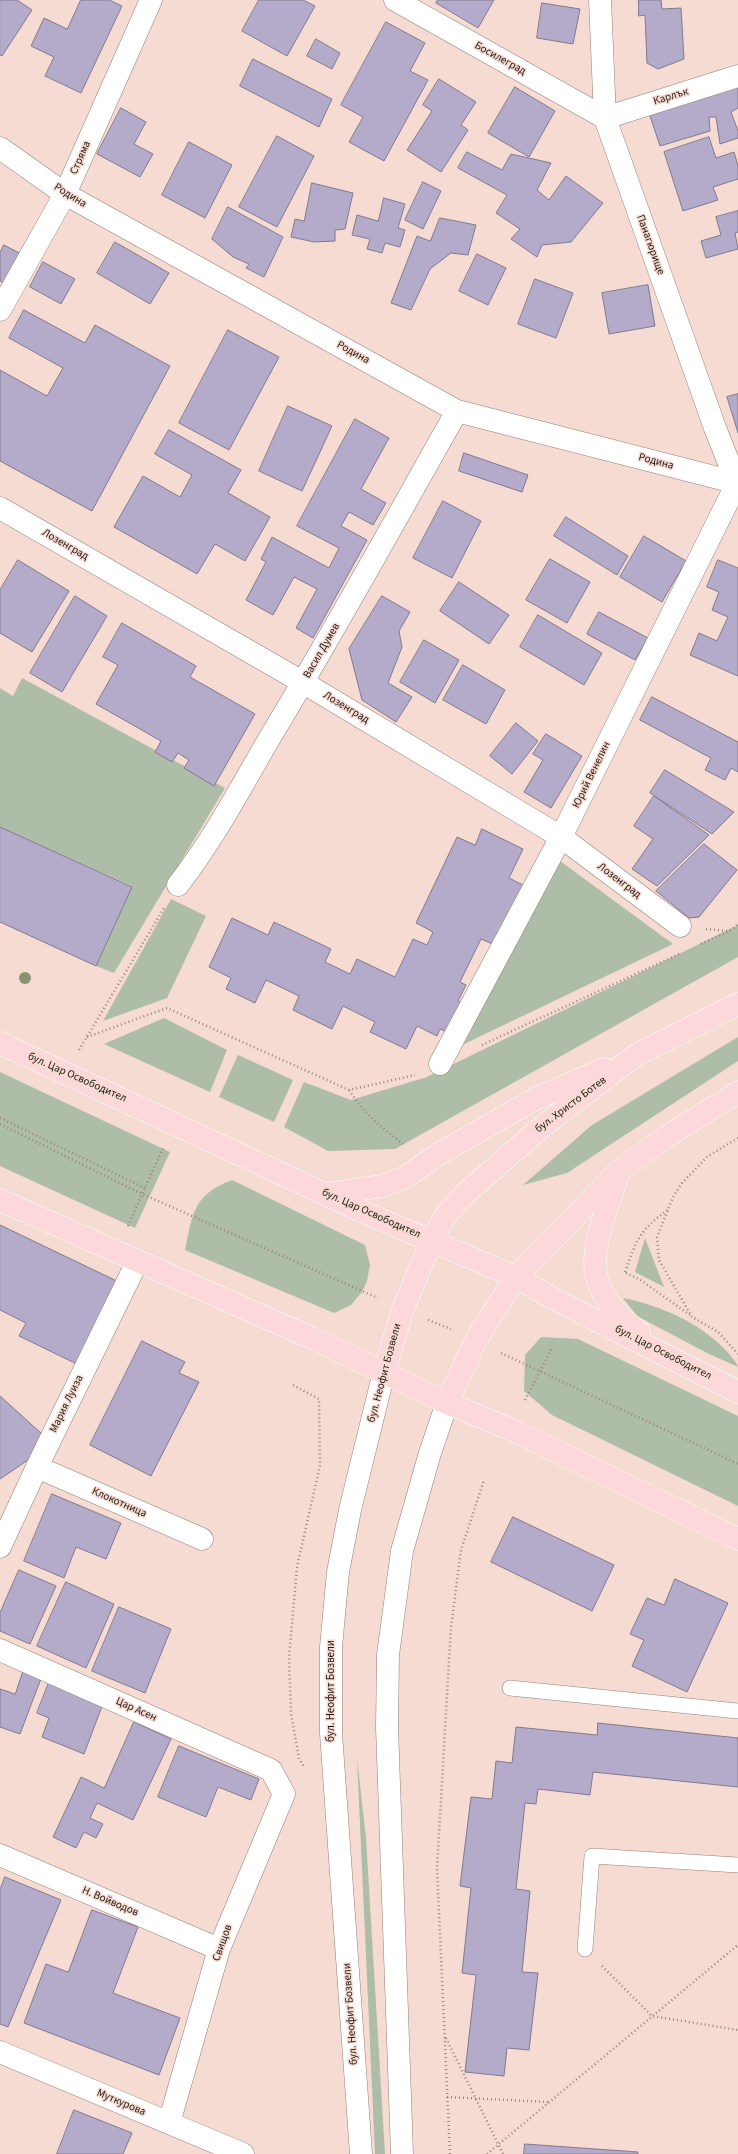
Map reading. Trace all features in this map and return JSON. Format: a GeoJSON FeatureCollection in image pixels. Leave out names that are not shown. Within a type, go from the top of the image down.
{"type":"FeatureCollection","features":[{"type":"Feature","properties":{"kind":"main road","name":"бул. Христо Ботев"},"geometry":{"type":"LineString","coordinates":[[432,1240],[446,1215],[466,1193],[543,1126],[636,1055],[738,1004]]}},
{"type":"Feature","properties":{"kind":"main road","name":"бул. Цар Освободител"},"geometry":{"type":"LineString","coordinates":[[0,1043],[327,1194],[516,1277],[554,1299],[738,1392]]}},
{"type":"Feature","properties":{"kind":"main road"},"geometry":{"type":"LineString","coordinates":[[327,1194],[382,1186],[406,1177],[437,1155],[536,1098],[636,1055]]}},
{"type":"Feature","properties":{"kind":"main road"},"geometry":{"type":"LineString","coordinates":[[447,1403],[476,1340],[516,1277],[619,1170],[669,1135],[738,1092]]}},
{"type":"Feature","properties":{"kind":"main road"},"geometry":{"type":"LineString","coordinates":[[619,1170],[598,1234],[594,1259],[600,1290],[623,1320],[684,1364]]}},
{"type":"Feature","properties":{"kind":"main road"},"geometry":{"type":"LineString","coordinates":[[0,1200],[384,1372],[447,1403],[510,1429],[738,1539]]}},
{"type":"Feature","properties":{"kind":"main road","name":"бул. Неофит Бозвели"},"geometry":{"type":"LineString","coordinates":[[384,1372],[403,1308],[432,1240]]}},
{"type":"Feature","properties":{"kind":"street","name":"Стряма"},"geometry":{"type":"LineString","coordinates":[[0,310],[65,194],[151,0]]}},
{"type":"Feature","properties":{"kind":"street","name":"Босилеград"},"geometry":{"type":"LineString","coordinates":[[395,0],[605,118]]}},
{"type":"Feature","properties":{"kind":"street","name":"Панагюрище"},"geometry":{"type":"LineString","coordinates":[[600,0],[605,118],[715,428],[737,483]]}},
{"type":"Feature","properties":{"kind":"street","name":"Карлък"},"geometry":{"type":"LineString","coordinates":[[605,118],[738,76]]}},
{"type":"Feature","properties":{"kind":"street","name":"Родина"},"geometry":{"type":"LineString","coordinates":[[0,148],[65,194],[457,411],[737,483]]}},
{"type":"Feature","properties":{"kind":"street","name":"Васил Думев"},"geometry":{"type":"LineString","coordinates":[[178,886],[193,866],[226,813],[304,683],[457,411]]}},
{"type":"Feature","properties":{"kind":"street","name":"Юрий Венелин"},"geometry":{"type":"LineString","coordinates":[[440,1064],[561,837],[737,483]]}},
{"type":"Feature","properties":{"kind":"street","name":"Лозенград"},"geometry":{"type":"LineString","coordinates":[[0,508],[304,683],[561,837],[680,926]]}},
{"type":"Feature","properties":{"kind":"street","name":"Мария Луиза"},"geometry":{"type":"LineString","coordinates":[[0,1547],[36,1467],[137,1262]]}},
{"type":"Feature","properties":{"kind":"street","name":"бул. Неофит Бозвели"},"geometry":{"type":"LineString","coordinates":[[361,2154],[331,1733],[331,1647],[338,1572],[350,1510],[384,1372]]}},
{"type":"Feature","properties":{"kind":"street"},"geometry":{"type":"LineString","coordinates":[[402,2154],[387,1727],[388,1655],[402,1551],[428,1459],[447,1403]]}},
{"type":"Feature","properties":{"kind":"street","name":"Клокотница"},"geometry":{"type":"LineString","coordinates":[[36,1467],[202,1539]]}},
{"type":"Feature","properties":{"kind":"street","name":"Цар Асен"},"geometry":{"type":"LineString","coordinates":[[0,1650],[271,1770]]}},
{"type":"Feature","properties":{"kind":"street","name":"Свищов"},"geometry":{"type":"LineString","coordinates":[[169,2123],[219,1949],[284,1794],[271,1770]]}},
{"type":"Feature","properties":{"kind":"street","name":"Н. Войводов"},"geometry":{"type":"LineString","coordinates":[[0,1855],[219,1949]]}},
{"type":"Feature","properties":{"kind":"street","name":"Муткурова"},"geometry":{"type":"LineString","coordinates":[[0,2052],[243,2154]]}},
{"type":"Feature","properties":{"kind":"lane"},"geometry":{"type":"LineString","coordinates":[[510,1688],[738,1711]]}},
{"type":"Feature","properties":{"kind":"lane"},"geometry":{"type":"LineString","coordinates":[[585,1949],[592,1856],[738,1865]]}},
{"type":"Feature","properties":{"kind":"path"},"geometry":{"type":"LineString","coordinates":[[65,1072],[178,886]]}},
{"type":"Feature","properties":{"kind":"path"},"geometry":{"type":"LineString","coordinates":[[700,944],[731,930],[738,924]]}},
{"type":"Feature","properties":{"kind":"path"},"geometry":{"type":"LineString","coordinates":[[349,1090],[419,1074],[685,951]]}},
{"type":"Feature","properties":{"kind":"path"},"geometry":{"type":"LineString","coordinates":[[87,1037],[167,1008],[349,1090],[358,1105],[372,1119],[403,1144]]}},
{"type":"Feature","properties":{"kind":"path"},"geometry":{"type":"LineString","coordinates":[[0,1118],[145,1188]]}},
{"type":"Feature","properties":{"kind":"path"},"geometry":{"type":"LineString","coordinates":[[0,1124],[142,1194],[476,1340],[539,1372],[738,1464]]}},
{"type":"Feature","properties":{"kind":"path"},"geometry":{"type":"LineString","coordinates":[[692,1317],[659,1260],[657,1237],[673,1197],[682,1183],[707,1157],[738,1138]]}},
{"type":"Feature","properties":{"kind":"path"},"geometry":{"type":"LineString","coordinates":[[115,1252],[151,1175]]}},
{"type":"Feature","properties":{"kind":"path"},"geometry":{"type":"LineString","coordinates":[[668,1210],[652,1221],[642,1232],[625,1273],[639,1279],[692,1317],[718,1332],[738,1354]]}},
{"type":"Feature","properties":{"kind":"path"},"geometry":{"type":"LineString","coordinates":[[525,1400],[552,1348]]}},
{"type":"Feature","properties":{"kind":"path"},"geometry":{"type":"LineString","coordinates":[[450,2154],[437,1868],[451,1627],[461,1550],[484,1480]]}},
{"type":"Feature","properties":{"kind":"path"},"geometry":{"type":"LineString","coordinates":[[487,2154],[738,1945]]}},
{"type":"Feature","properties":{"kind":"path"},"geometry":{"type":"LineString","coordinates":[[585,1949],[652,2016],[738,2030]]}},
{"type":"Feature","properties":{"kind":"path"},"geometry":{"type":"LineString","coordinates":[[445,2036],[503,2154]]}},
{"type":"Feature","properties":{"kind":"path"},"geometry":{"type":"LineString","coordinates":[[448,2097],[550,2102]]}},
{"type":"Feature","properties":{"kind":"green space"},"geometry":{"type":"Polygon","coordinates":[[[22,678],[225,788],[114,973],[96,966],[132,886],[0,827],[0,688],[13,696],[22,678]]]}},
{"type":"Feature","properties":{"kind":"green space"},"geometry":{"type":"Polygon","coordinates":[[[560,861],[673,944],[460,1046],[560,861]]]}},
{"type":"Feature","properties":{"kind":"green space"},"geometry":{"type":"Polygon","coordinates":[[[171,899],[206,916],[167,998],[103,1021],[171,899]]]}},
{"type":"Feature","properties":{"kind":"green space"},"geometry":{"type":"Polygon","coordinates":[[[738,925],[738,957],[395,1149],[328,1151],[284,1127],[304,1082],[351,1100],[427,1077],[738,925]]]}},
{"type":"Feature","properties":{"kind":"green space"},"geometry":{"type":"Polygon","coordinates":[[[164,1018],[227,1050],[210,1092],[104,1044],[164,1018]]]}},
{"type":"Feature","properties":{"kind":"green space"},"geometry":{"type":"Polygon","coordinates":[[[738,1037],[738,1061],[567,1173],[523,1185],[592,1125],[738,1037]]]}},
{"type":"Feature","properties":{"kind":"green space"},"geometry":{"type":"Polygon","coordinates":[[[238,1055],[293,1080],[274,1122],[219,1097],[238,1055]]]}},
{"type":"Feature","properties":{"kind":"green space"},"geometry":{"type":"Polygon","coordinates":[[[0,1072],[170,1152],[135,1228],[0,1166],[0,1072]]]}},
{"type":"Feature","properties":{"kind":"green space"},"geometry":{"type":"Polygon","coordinates":[[[232,1180],[365,1245],[370,1265],[367,1281],[362,1292],[351,1305],[334,1313],[185,1250],[193,1216],[202,1199],[209,1192],[232,1180]]]}},
{"type":"Feature","properties":{"kind":"green space"},"geometry":{"type":"Polygon","coordinates":[[[645,1238],[664,1287],[635,1272],[645,1238]]]}},
{"type":"Feature","properties":{"kind":"green space"},"geometry":{"type":"Polygon","coordinates":[[[623,1298],[638,1301],[667,1311],[695,1325],[720,1344],[736,1362],[738,1367],[707,1353],[637,1316],[623,1298]]]}},
{"type":"Feature","properties":{"kind":"green space"},"geometry":{"type":"Polygon","coordinates":[[[541,1337],[578,1339],[738,1416],[738,1506],[552,1415],[524,1391],[525,1355],[541,1337]]]}},
{"type":"Feature","properties":{"kind":"green space"},"geometry":{"type":"Polygon","coordinates":[[[357,1758],[366,1838],[385,2154],[375,2154],[357,1758]]]}},
{"type":"Feature","properties":{"kind":"building"},"geometry":{"type":"Polygon","coordinates":[[[0,0],[17,0],[32,10],[2,56],[0,55],[0,0]]]}},
{"type":"Feature","properties":{"kind":"building"},"geometry":{"type":"Polygon","coordinates":[[[81,0],[109,0],[122,6],[81,93],[45,76],[54,57],[31,46],[44,18],[67,29],[81,0]]]}},
{"type":"Feature","properties":{"kind":"building"},"geometry":{"type":"Polygon","coordinates":[[[259,0],[303,0],[315,6],[287,56],[242,31],[259,0]]]}},
{"type":"Feature","properties":{"kind":"building"},"geometry":{"type":"Polygon","coordinates":[[[438,0],[494,0],[478,28],[436,3],[438,0]]]}},
{"type":"Feature","properties":{"kind":"building"},"geometry":{"type":"Polygon","coordinates":[[[639,0],[661,0],[662,9],[681,8],[684,59],[658,69],[647,63],[645,15],[639,16],[639,0]]]}},
{"type":"Feature","properties":{"kind":"building"},"geometry":{"type":"Polygon","coordinates":[[[542,3],[580,9],[573,44],[537,38],[542,3]]]}},
{"type":"Feature","properties":{"kind":"building"},"geometry":{"type":"Polygon","coordinates":[[[386,22],[425,43],[410,71],[428,80],[384,161],[349,142],[363,117],[341,105],[386,22]]]}},
{"type":"Feature","properties":{"kind":"building"},"geometry":{"type":"Polygon","coordinates":[[[316,39],[340,53],[332,69],[307,56],[316,39]]]}},
{"type":"Feature","properties":{"kind":"building"},"geometry":{"type":"Polygon","coordinates":[[[253,59],[332,99],[319,127],[240,86],[253,59]]]}},
{"type":"Feature","properties":{"kind":"building"},"geometry":{"type":"Polygon","coordinates":[[[439,79],[476,102],[461,125],[468,130],[441,172],[407,150],[432,111],[423,105],[439,79]]]}},
{"type":"Feature","properties":{"kind":"building"},"geometry":{"type":"Polygon","coordinates":[[[738,84],[738,108],[731,112],[738,131],[738,138],[720,144],[716,117],[709,117],[710,131],[660,146],[650,116],[738,84]]]}},
{"type":"Feature","properties":{"kind":"building"},"geometry":{"type":"Polygon","coordinates":[[[515,87],[555,111],[529,157],[488,133],[515,87]]]}},
{"type":"Feature","properties":{"kind":"building"},"geometry":{"type":"Polygon","coordinates":[[[121,108],[146,122],[134,144],[153,154],[140,177],[97,154],[121,108]]]}},
{"type":"Feature","properties":{"kind":"building"},"geometry":{"type":"Polygon","coordinates":[[[277,136],[314,156],[277,227],[239,207],[277,136]]]}},
{"type":"Feature","properties":{"kind":"building"},"geometry":{"type":"Polygon","coordinates":[[[709,137],[716,158],[734,152],[738,166],[738,179],[713,187],[718,200],[683,211],[664,152],[709,137]]]}},
{"type":"Feature","properties":{"kind":"building"},"geometry":{"type":"Polygon","coordinates":[[[189,142],[232,165],[205,218],[162,195],[189,142]]]}},
{"type":"Feature","properties":{"kind":"building"},"geometry":{"type":"Polygon","coordinates":[[[467,152],[502,170],[511,154],[551,163],[537,190],[549,200],[566,176],[603,203],[571,242],[542,245],[537,257],[511,239],[520,229],[496,213],[507,195],[458,168],[467,152]]]}},
{"type":"Feature","properties":{"kind":"building"},"geometry":{"type":"Polygon","coordinates":[[[423,182],[441,191],[423,229],[405,220],[423,182]]]}},
{"type":"Feature","properties":{"kind":"building"},"geometry":{"type":"Polygon","coordinates":[[[312,183],[353,193],[345,229],[335,230],[335,241],[314,242],[291,237],[295,219],[304,221],[312,183]]]}},
{"type":"Feature","properties":{"kind":"building"},"geometry":{"type":"Polygon","coordinates":[[[384,198],[405,204],[398,228],[405,230],[400,247],[385,243],[382,253],[367,249],[370,239],[352,235],[357,215],[378,221],[384,198]]]}},
{"type":"Feature","properties":{"kind":"building"},"geometry":{"type":"Polygon","coordinates":[[[228,207],[283,237],[264,277],[246,268],[249,264],[233,257],[212,239],[228,207]]]}},
{"type":"Feature","properties":{"kind":"building"},"geometry":{"type":"Polygon","coordinates":[[[738,211],[738,232],[735,233],[738,249],[706,258],[701,241],[721,235],[716,217],[738,211]]]}},
{"type":"Feature","properties":{"kind":"building"},"geometry":{"type":"Polygon","coordinates":[[[440,218],[476,225],[468,255],[451,253],[430,269],[411,310],[391,303],[417,236],[430,241],[440,218]]]}},
{"type":"Feature","properties":{"kind":"building"},"geometry":{"type":"Polygon","coordinates":[[[115,242],[169,273],[150,304],[97,273],[115,242]]]}},
{"type":"Feature","properties":{"kind":"building"},"geometry":{"type":"Polygon","coordinates":[[[4,245],[25,256],[11,286],[0,281],[0,253],[4,245]]]}},
{"type":"Feature","properties":{"kind":"building"},"geometry":{"type":"Polygon","coordinates":[[[477,254],[506,268],[488,305],[459,291],[477,254]]]}},
{"type":"Feature","properties":{"kind":"building"},"geometry":{"type":"Polygon","coordinates":[[[43,262],[75,279],[61,304],[30,287],[43,262]]]}},
{"type":"Feature","properties":{"kind":"building"},"geometry":{"type":"Polygon","coordinates":[[[535,279],[573,293],[556,338],[518,324],[535,279]]]}},
{"type":"Feature","properties":{"kind":"building"},"geometry":{"type":"Polygon","coordinates":[[[648,285],[655,326],[609,334],[602,293],[648,285]]]}},
{"type":"Feature","properties":{"kind":"building"},"geometry":{"type":"Polygon","coordinates":[[[24,310],[85,343],[95,325],[170,366],[92,511],[0,461],[0,370],[47,396],[63,368],[9,338],[24,310]]]}},
{"type":"Feature","properties":{"kind":"building"},"geometry":{"type":"Polygon","coordinates":[[[228,330],[279,357],[229,450],[179,423],[228,330]]]}},
{"type":"Feature","properties":{"kind":"building"},"geometry":{"type":"Polygon","coordinates":[[[738,394],[738,433],[727,397],[738,394]]]}},
{"type":"Feature","properties":{"kind":"building"},"geometry":{"type":"Polygon","coordinates":[[[288,406],[332,426],[302,491],[259,471],[288,406]]]}},
{"type":"Feature","properties":{"kind":"building"},"geometry":{"type":"Polygon","coordinates":[[[355,419],[389,438],[361,489],[386,503],[373,525],[349,512],[341,526],[367,540],[313,638],[296,628],[317,589],[294,577],[273,615],[246,600],[266,562],[261,559],[272,537],[329,568],[339,548],[297,526],[355,419]]]}},
{"type":"Feature","properties":{"kind":"building"},"geometry":{"type":"Polygon","coordinates":[[[169,430],[241,470],[228,493],[270,517],[245,561],[215,544],[197,574],[114,527],[143,476],[180,497],[192,475],[155,454],[169,430]]]}},
{"type":"Feature","properties":{"kind":"building"},"geometry":{"type":"Polygon","coordinates":[[[464,453],[528,475],[522,492],[459,471],[464,453]]]}},
{"type":"Feature","properties":{"kind":"building"},"geometry":{"type":"Polygon","coordinates":[[[443,501],[481,521],[452,578],[413,558],[443,501]]]}},
{"type":"Feature","properties":{"kind":"building"},"geometry":{"type":"Polygon","coordinates":[[[566,517],[628,556],[617,575],[554,536],[566,517]]]}},
{"type":"Feature","properties":{"kind":"building"},"geometry":{"type":"Polygon","coordinates":[[[644,536],[686,561],[662,602],[620,577],[644,536]]]}},
{"type":"Feature","properties":{"kind":"building"},"geometry":{"type":"Polygon","coordinates":[[[550,559],[590,582],[567,623],[526,600],[550,559]]]}},
{"type":"Feature","properties":{"kind":"building"},"geometry":{"type":"Polygon","coordinates":[[[18,560],[69,591],[32,652],[0,633],[0,590],[18,560]]]}},
{"type":"Feature","properties":{"kind":"building"},"geometry":{"type":"Polygon","coordinates":[[[718,560],[738,568],[738,676],[690,655],[699,633],[717,641],[728,617],[712,610],[719,592],[707,587],[718,560]]]}},
{"type":"Feature","properties":{"kind":"building"},"geometry":{"type":"Polygon","coordinates":[[[459,582],[509,615],[489,644],[440,611],[459,582]]]}},
{"type":"Feature","properties":{"kind":"building"},"geometry":{"type":"Polygon","coordinates":[[[75,596],[107,616],[62,692],[30,673],[75,596]]]}},
{"type":"Feature","properties":{"kind":"building"},"geometry":{"type":"Polygon","coordinates":[[[382,596],[410,612],[399,631],[402,647],[388,683],[412,697],[396,722],[362,700],[349,649],[382,596]]]}},
{"type":"Feature","properties":{"kind":"building"},"geometry":{"type":"Polygon","coordinates":[[[599,612],[648,638],[635,660],[587,634],[599,612]]]}},
{"type":"Feature","properties":{"kind":"building"},"geometry":{"type":"Polygon","coordinates":[[[538,615],[602,653],[584,685],[520,647],[538,615]]]}},
{"type":"Feature","properties":{"kind":"building"},"geometry":{"type":"Polygon","coordinates":[[[122,623],[196,666],[190,677],[255,714],[214,786],[184,768],[189,760],[178,753],[172,762],[155,752],[161,741],[96,704],[118,665],[103,657],[122,623]]]}},
{"type":"Feature","properties":{"kind":"building"},"geometry":{"type":"Polygon","coordinates":[[[424,640],[459,660],[435,703],[400,682],[424,640]]]}},
{"type":"Feature","properties":{"kind":"building"},"geometry":{"type":"Polygon","coordinates":[[[463,665],[505,690],[486,724],[443,700],[463,665]]]}},
{"type":"Feature","properties":{"kind":"building"},"geometry":{"type":"Polygon","coordinates":[[[652,697],[738,742],[738,772],[731,768],[725,780],[705,770],[711,758],[640,720],[652,697]]]}},
{"type":"Feature","properties":{"kind":"building"},"geometry":{"type":"Polygon","coordinates":[[[516,723],[538,741],[512,774],[490,756],[516,723]]]}},
{"type":"Feature","properties":{"kind":"building"},"geometry":{"type":"Polygon","coordinates":[[[546,734],[582,756],[551,808],[524,792],[543,760],[533,754],[546,734]]]}},
{"type":"Feature","properties":{"kind":"building"},"geometry":{"type":"Polygon","coordinates":[[[665,770],[734,812],[712,834],[650,793],[665,770]]]}},
{"type":"Feature","properties":{"kind":"building"},"geometry":{"type":"Polygon","coordinates":[[[654,796],[709,835],[657,886],[632,869],[653,839],[634,826],[654,796]]]}},
{"type":"Feature","properties":{"kind":"building"},"geometry":{"type":"Polygon","coordinates":[[[0,827],[132,887],[96,966],[0,922],[0,827]]]}},
{"type":"Feature","properties":{"kind":"building"},"geometry":{"type":"Polygon","coordinates":[[[482,829],[523,849],[509,878],[525,886],[497,946],[481,939],[460,982],[466,985],[458,1001],[466,1005],[452,1034],[440,1029],[437,1036],[417,1026],[406,1049],[370,1032],[375,1022],[343,1006],[332,1029],[293,1010],[299,996],[266,980],[255,1003],[226,989],[231,978],[209,967],[232,918],[268,935],[274,922],[331,949],[325,962],[350,974],[357,959],[395,977],[413,939],[427,945],[433,932],[416,923],[457,837],[475,845],[482,829]]]}},
{"type":"Feature","properties":{"kind":"building"},"geometry":{"type":"Polygon","coordinates":[[[704,844],[737,870],[699,917],[689,918],[656,891],[704,844]]]}},
{"type":"Feature","properties":{"kind":"building"},"geometry":{"type":"Polygon","coordinates":[[[0,1225],[123,1284],[83,1367],[19,1336],[26,1323],[0,1310],[0,1225]]]}},
{"type":"Feature","properties":{"kind":"building"},"geometry":{"type":"Polygon","coordinates":[[[142,1341],[185,1362],[179,1373],[199,1382],[151,1476],[90,1445],[142,1341]]]}},
{"type":"Feature","properties":{"kind":"building"},"geometry":{"type":"Polygon","coordinates":[[[0,1396],[42,1434],[31,1458],[0,1479],[0,1396]]]}},
{"type":"Feature","properties":{"kind":"building"},"geometry":{"type":"Polygon","coordinates":[[[52,1494],[121,1523],[106,1559],[76,1547],[64,1578],[24,1561],[52,1494]]]}},
{"type":"Feature","properties":{"kind":"building"},"geometry":{"type":"Polygon","coordinates":[[[513,1517],[614,1565],[592,1611],[491,1562],[513,1517]]]}},
{"type":"Feature","properties":{"kind":"building"},"geometry":{"type":"Polygon","coordinates":[[[19,1570],[56,1586],[30,1644],[0,1631],[0,1613],[19,1570]]]}},
{"type":"Feature","properties":{"kind":"building"},"geometry":{"type":"Polygon","coordinates":[[[675,1579],[728,1603],[687,1692],[632,1666],[644,1640],[630,1634],[647,1598],[664,1605],[675,1579]]]}},
{"type":"Feature","properties":{"kind":"building"},"geometry":{"type":"Polygon","coordinates":[[[66,1582],[114,1604],[86,1668],[37,1646],[66,1582]]]}},
{"type":"Feature","properties":{"kind":"building"},"geometry":{"type":"Polygon","coordinates":[[[119,1607],[171,1629],[145,1693],[92,1671],[119,1607]]]}},
{"type":"Feature","properties":{"kind":"building"},"geometry":{"type":"Polygon","coordinates":[[[24,1669],[42,1676],[20,1734],[0,1727],[0,1689],[15,1694],[24,1669]]]}},
{"type":"Feature","properties":{"kind":"building"},"geometry":{"type":"Polygon","coordinates":[[[50,1680],[104,1701],[84,1754],[42,1737],[49,1718],[37,1713],[50,1680]]]}},
{"type":"Feature","properties":{"kind":"building"},"geometry":{"type":"Polygon","coordinates":[[[134,1722],[171,1739],[133,1820],[97,1803],[90,1818],[103,1824],[96,1838],[84,1832],[76,1848],[53,1837],[81,1777],[104,1788],[134,1722]]]}},
{"type":"Feature","properties":{"kind":"building"},"geometry":{"type":"Polygon","coordinates":[[[598,1723],[738,1738],[738,1787],[593,1772],[590,1795],[538,1789],[536,1804],[525,1803],[516,1889],[530,1891],[522,1972],[538,1973],[529,2050],[507,2048],[504,2076],[465,2072],[476,1975],[462,1973],[471,1888],[460,1886],[471,1797],[492,1799],[496,1761],[512,1763],[516,1727],[597,1735],[598,1723]]]}},
{"type":"Feature","properties":{"kind":"building"},"geometry":{"type":"Polygon","coordinates":[[[179,1746],[259,1779],[251,1800],[218,1787],[206,1817],[158,1797],[179,1746]]]}},
{"type":"Feature","properties":{"kind":"building"},"geometry":{"type":"Polygon","coordinates":[[[5,1877],[61,1900],[8,2027],[0,2024],[0,1890],[5,1877]]]}},
{"type":"Feature","properties":{"kind":"building"},"geometry":{"type":"Polygon","coordinates":[[[92,1910],[138,1927],[113,1993],[180,2018],[159,2075],[24,2023],[46,1964],[68,1972],[92,1910]]]}},
{"type":"Feature","properties":{"kind":"building"},"geometry":{"type":"Polygon","coordinates":[[[74,2110],[132,2133],[123,2154],[57,2154],[74,2110]]]}},
{"type":"Feature","properties":{"kind":"building"},"geometry":{"type":"Polygon","coordinates":[[[525,2144],[638,2152],[638,2154],[524,2154],[525,2144]]]}}]}
